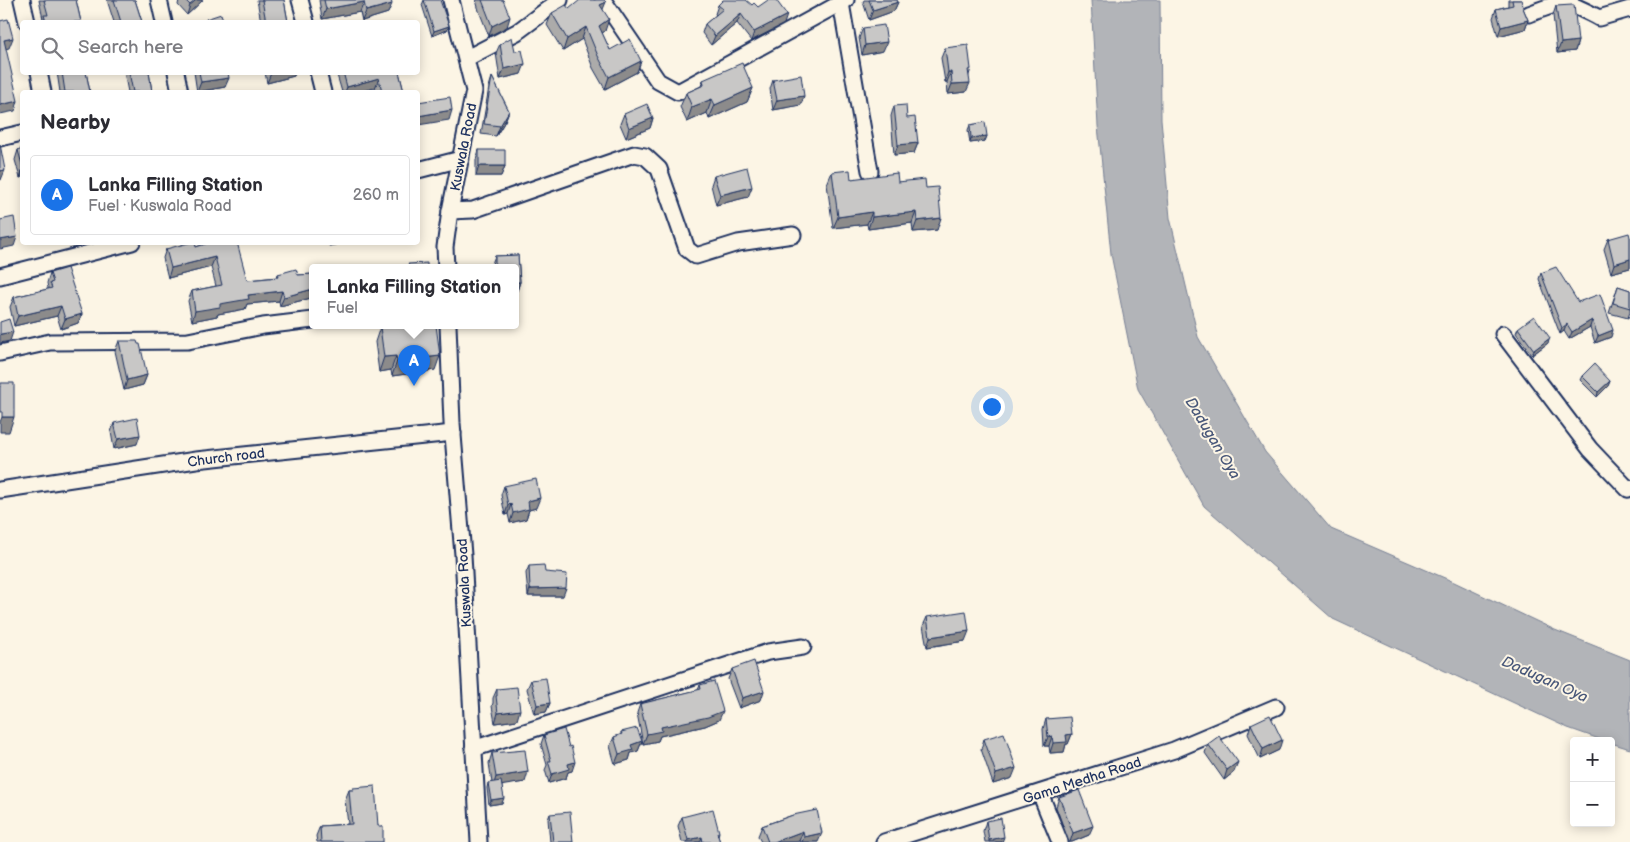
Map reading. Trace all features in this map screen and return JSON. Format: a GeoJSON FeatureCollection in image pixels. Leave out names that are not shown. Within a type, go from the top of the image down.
{"type":"FeatureCollection","features":[{"type":"Feature","properties":{"kind":"street"},"geometry":{"type":"LineString","coordinates":[[22,0],[27,20]]}},
{"type":"Feature","properties":{"kind":"street"},"geometry":{"type":"LineString","coordinates":[[159,0],[164,20]]}},
{"type":"Feature","properties":{"kind":"street"},"geometry":{"type":"LineString","coordinates":[[300,0],[305,20]]}},
{"type":"Feature","properties":{"kind":"street","name":"Kuswala Road"},"geometry":{"type":"LineString","coordinates":[[446,264],[445,247],[450,211],[474,91],[451,0]]}},
{"type":"Feature","properties":{"kind":"street"},"geometry":{"type":"LineString","coordinates":[[467,58],[517,32],[560,0]]}},
{"type":"Feature","properties":{"kind":"street"},"geometry":{"type":"LineString","coordinates":[[603,0],[658,81],[678,92],[844,2],[870,171]]}},
{"type":"Feature","properties":{"kind":"street"},"geometry":{"type":"LineString","coordinates":[[1529,14],[1559,1],[1574,2],[1599,18],[1630,9]]}},
{"type":"Feature","properties":{"kind":"street"},"geometry":{"type":"LineString","coordinates":[[40,75],[43,90]]}},
{"type":"Feature","properties":{"kind":"street"},"geometry":{"type":"LineString","coordinates":[[177,75],[180,90]]}},
{"type":"Feature","properties":{"kind":"street"},"geometry":{"type":"LineString","coordinates":[[319,75],[322,90]]}},
{"type":"Feature","properties":{"kind":"street"},"geometry":{"type":"LineString","coordinates":[[0,138],[20,134]]}},
{"type":"Feature","properties":{"kind":"street"},"geometry":{"type":"LineString","coordinates":[[450,211],[473,210],[634,154],[645,156],[659,169],[687,249],[696,256],[738,243],[793,235]]}},
{"type":"Feature","properties":{"kind":"street"},"geometry":{"type":"LineString","coordinates":[[420,169],[461,159]]}},
{"type":"Feature","properties":{"kind":"street"},"geometry":{"type":"LineString","coordinates":[[0,276],[84,248],[108,245]]}},
{"type":"Feature","properties":{"kind":"street"},"geometry":{"type":"LineString","coordinates":[[0,353],[50,342],[188,341],[263,326],[309,320]]}},
{"type":"Feature","properties":{"kind":"street","name":"Kuswala Road"},"geometry":{"type":"LineString","coordinates":[[448,329],[453,433],[463,555],[480,842]]}},
{"type":"Feature","properties":{"kind":"street"},"geometry":{"type":"LineString","coordinates":[[1503,334],[1590,449],[1628,489],[1630,488]]}},
{"type":"Feature","properties":{"kind":"street","name":"Church road"},"geometry":{"type":"LineString","coordinates":[[0,490],[196,460],[453,433]]}},
{"type":"Feature","properties":{"kind":"street"},"geometry":{"type":"LineString","coordinates":[[473,749],[768,652],[803,646]]}},
{"type":"Feature","properties":{"kind":"street","name":"Gama Medha Road"},"geometry":{"type":"LineString","coordinates":[[884,842],[1174,750],[1276,707]]}},
{"type":"Feature","properties":{"kind":"street"},"geometry":{"type":"LineString","coordinates":[[1040,794],[1060,842]]}},
{"type":"Feature","properties":{"kind":"water","name":"Dadugan Oya"},"geometry":{"type":"Polygon","coordinates":[[[1091,0],[1160,0],[1161,119],[1170,218],[1198,337],[1265,452],[1331,529],[1454,582],[1555,630],[1630,660],[1630,749],[1615,744],[1615,737],[1594,737],[1568,728],[1333,619],[1204,506],[1138,389],[1111,254],[1098,126],[1091,0]]]}},
{"type":"Feature","properties":{"kind":"building"},"geometry":{"type":"Polygon","coordinates":[[[44,0],[76,0],[81,20],[45,20],[44,15],[48,15],[44,0]]]}},
{"type":"Feature","properties":{"kind":"building"},"geometry":{"type":"Polygon","coordinates":[[[114,0],[135,0],[141,20],[120,20],[114,0]]]}},
{"type":"Feature","properties":{"kind":"building"},"geometry":{"type":"Polygon","coordinates":[[[185,0],[196,0],[190,5],[185,0]]]}},
{"type":"Feature","properties":{"kind":"building"},"geometry":{"type":"Polygon","coordinates":[[[262,0],[284,0],[288,20],[266,20],[262,0]]]}},
{"type":"Feature","properties":{"kind":"building"},"geometry":{"type":"Polygon","coordinates":[[[324,0],[391,0],[392,4],[366,11],[364,2],[326,9],[324,0]]]}},
{"type":"Feature","properties":{"kind":"building"},"geometry":{"type":"Polygon","coordinates":[[[424,0],[440,0],[449,26],[434,31],[424,0]]]}},
{"type":"Feature","properties":{"kind":"building"},"geometry":{"type":"Polygon","coordinates":[[[482,0],[503,0],[510,17],[492,26],[482,0]]]}},
{"type":"Feature","properties":{"kind":"building"},"geometry":{"type":"Polygon","coordinates":[[[580,0],[604,0],[606,2],[600,5],[609,19],[599,26],[610,50],[630,39],[641,61],[609,77],[586,27],[567,39],[552,13],[566,5],[569,9],[580,0]]]}},
{"type":"Feature","properties":{"kind":"building"},"geometry":{"type":"Polygon","coordinates":[[[723,0],[746,0],[758,7],[768,0],[776,0],[787,15],[754,32],[741,14],[715,36],[705,24],[723,9],[718,5],[723,0]]]}},
{"type":"Feature","properties":{"kind":"building"},"geometry":{"type":"Polygon","coordinates":[[[869,0],[897,0],[898,2],[873,10],[869,0]]]}},
{"type":"Feature","properties":{"kind":"building"},"geometry":{"type":"Polygon","coordinates":[[[1512,0],[1522,0],[1528,20],[1501,27],[1496,9],[1513,5],[1512,0]]]}},
{"type":"Feature","properties":{"kind":"building"},"geometry":{"type":"Polygon","coordinates":[[[1574,5],[1578,41],[1561,43],[1556,6],[1574,5]]]}},
{"type":"Feature","properties":{"kind":"building"},"geometry":{"type":"Polygon","coordinates":[[[221,14],[223,20],[206,20],[221,14]]]}},
{"type":"Feature","properties":{"kind":"building"},"geometry":{"type":"Polygon","coordinates":[[[8,19],[13,38],[4,40],[18,101],[0,105],[0,21],[8,19]]]}},
{"type":"Feature","properties":{"kind":"building"},"geometry":{"type":"Polygon","coordinates":[[[884,25],[887,42],[865,45],[863,28],[884,25]]]}},
{"type":"Feature","properties":{"kind":"building"},"geometry":{"type":"Polygon","coordinates":[[[512,37],[515,51],[522,50],[525,64],[504,69],[500,44],[512,37]]]}},
{"type":"Feature","properties":{"kind":"building"},"geometry":{"type":"Polygon","coordinates":[[[968,45],[971,69],[968,70],[970,83],[952,84],[951,72],[948,72],[945,48],[968,45]]]}},
{"type":"Feature","properties":{"kind":"building"},"geometry":{"type":"Polygon","coordinates":[[[742,63],[753,88],[715,105],[712,99],[692,107],[686,93],[704,85],[703,80],[742,63]]]}},
{"type":"Feature","properties":{"kind":"building"},"geometry":{"type":"Polygon","coordinates":[[[62,75],[87,75],[90,90],[65,90],[62,75]]]}},
{"type":"Feature","properties":{"kind":"building"},"geometry":{"type":"Polygon","coordinates":[[[130,75],[149,75],[152,90],[133,90],[130,75]]]}},
{"type":"Feature","properties":{"kind":"building"},"geometry":{"type":"Polygon","coordinates":[[[200,75],[228,75],[229,78],[201,82],[200,75]]]}},
{"type":"Feature","properties":{"kind":"building"},"geometry":{"type":"Polygon","coordinates":[[[344,75],[400,75],[404,90],[382,90],[379,78],[347,87],[344,75]]]}},
{"type":"Feature","properties":{"kind":"building"},"geometry":{"type":"Polygon","coordinates":[[[801,75],[804,96],[777,100],[773,80],[801,75]]]}},
{"type":"Feature","properties":{"kind":"building"},"geometry":{"type":"Polygon","coordinates":[[[492,77],[509,111],[500,126],[484,124],[492,77]]]}},
{"type":"Feature","properties":{"kind":"building"},"geometry":{"type":"Polygon","coordinates":[[[450,97],[452,110],[420,116],[420,102],[450,97]]]}},
{"type":"Feature","properties":{"kind":"building"},"geometry":{"type":"Polygon","coordinates":[[[647,104],[653,118],[629,128],[624,114],[647,104]]]}},
{"type":"Feature","properties":{"kind":"building"},"geometry":{"type":"Polygon","coordinates":[[[906,105],[907,118],[915,117],[918,143],[898,145],[894,106],[906,105]]]}},
{"type":"Feature","properties":{"kind":"building"},"geometry":{"type":"Polygon","coordinates":[[[985,122],[987,136],[971,138],[970,125],[985,122]]]}},
{"type":"Feature","properties":{"kind":"building"},"geometry":{"type":"Polygon","coordinates":[[[0,144],[5,170],[0,171],[0,144]]]}},
{"type":"Feature","properties":{"kind":"building"},"geometry":{"type":"Polygon","coordinates":[[[479,150],[505,150],[505,166],[479,166],[479,150]]]}},
{"type":"Feature","properties":{"kind":"building"},"geometry":{"type":"Polygon","coordinates":[[[747,167],[752,187],[720,195],[714,176],[747,167]]]}},
{"type":"Feature","properties":{"kind":"building"},"geometry":{"type":"Polygon","coordinates":[[[850,170],[851,179],[897,173],[898,182],[925,179],[926,188],[938,187],[941,218],[917,221],[916,212],[872,217],[872,212],[838,217],[832,172],[850,170]]]}},
{"type":"Feature","properties":{"kind":"building"},"geometry":{"type":"Polygon","coordinates":[[[14,217],[17,237],[0,240],[0,220],[14,217]]]}},
{"type":"Feature","properties":{"kind":"building"},"geometry":{"type":"Polygon","coordinates":[[[1629,233],[1630,259],[1614,264],[1608,239],[1629,233]]]}},
{"type":"Feature","properties":{"kind":"building"},"geometry":{"type":"Polygon","coordinates":[[[181,245],[196,245],[196,247],[202,245],[238,245],[247,280],[279,277],[278,274],[296,269],[298,275],[309,274],[309,290],[284,297],[282,291],[248,295],[249,299],[220,304],[220,307],[195,311],[192,291],[222,285],[215,257],[171,268],[166,249],[181,245]]]}},
{"type":"Feature","properties":{"kind":"building"},"geometry":{"type":"Polygon","coordinates":[[[518,255],[519,264],[495,264],[495,256],[518,255]]]}},
{"type":"Feature","properties":{"kind":"building"},"geometry":{"type":"Polygon","coordinates":[[[1556,267],[1578,302],[1600,294],[1613,330],[1598,336],[1592,320],[1572,332],[1567,324],[1562,328],[1541,273],[1556,267]]]}},
{"type":"Feature","properties":{"kind":"building"},"geometry":{"type":"Polygon","coordinates":[[[67,268],[82,314],[65,319],[61,306],[18,316],[14,297],[52,288],[50,283],[53,282],[50,273],[67,268]]]}},
{"type":"Feature","properties":{"kind":"building"},"geometry":{"type":"Polygon","coordinates":[[[1618,286],[1630,290],[1630,308],[1613,303],[1618,286]]]}},
{"type":"Feature","properties":{"kind":"building"},"geometry":{"type":"Polygon","coordinates":[[[1534,316],[1550,338],[1534,350],[1518,328],[1534,316]]]}},
{"type":"Feature","properties":{"kind":"building"},"geometry":{"type":"Polygon","coordinates":[[[9,319],[13,332],[0,335],[0,322],[9,319]]]}},
{"type":"Feature","properties":{"kind":"building"},"geometry":{"type":"Polygon","coordinates":[[[380,329],[437,329],[440,356],[397,361],[396,356],[384,357],[380,329]]]}},
{"type":"Feature","properties":{"kind":"building"},"geometry":{"type":"Polygon","coordinates":[[[119,341],[137,341],[140,344],[147,375],[127,380],[119,341]]]}},
{"type":"Feature","properties":{"kind":"building"},"geometry":{"type":"Polygon","coordinates":[[[1594,364],[1610,381],[1598,392],[1582,376],[1594,364]]]}},
{"type":"Feature","properties":{"kind":"building"},"geometry":{"type":"Polygon","coordinates":[[[1,383],[14,383],[14,417],[2,417],[2,412],[0,412],[1,383]]]}},
{"type":"Feature","properties":{"kind":"building"},"geometry":{"type":"Polygon","coordinates":[[[137,418],[140,435],[118,439],[114,423],[137,418]]]}},
{"type":"Feature","properties":{"kind":"building"},"geometry":{"type":"Polygon","coordinates":[[[536,479],[540,498],[528,501],[529,509],[513,513],[511,504],[508,505],[504,486],[536,479]]]}},
{"type":"Feature","properties":{"kind":"building"},"geometry":{"type":"Polygon","coordinates":[[[544,565],[545,572],[567,574],[566,588],[530,589],[529,566],[544,565]]]}},
{"type":"Feature","properties":{"kind":"building"},"geometry":{"type":"Polygon","coordinates":[[[966,611],[969,631],[930,637],[927,617],[966,611]]]}},
{"type":"Feature","properties":{"kind":"building"},"geometry":{"type":"Polygon","coordinates":[[[754,661],[764,691],[742,698],[732,669],[754,661]]]}},
{"type":"Feature","properties":{"kind":"building"},"geometry":{"type":"Polygon","coordinates":[[[546,678],[550,703],[537,705],[531,680],[546,678]]]}},
{"type":"Feature","properties":{"kind":"building"},"geometry":{"type":"Polygon","coordinates":[[[714,681],[723,711],[708,717],[661,727],[662,731],[647,734],[640,704],[701,689],[700,685],[714,681]]]}},
{"type":"Feature","properties":{"kind":"building"},"geometry":{"type":"Polygon","coordinates":[[[517,687],[520,710],[498,713],[497,689],[517,687]]]}},
{"type":"Feature","properties":{"kind":"building"},"geometry":{"type":"Polygon","coordinates":[[[1270,715],[1282,740],[1263,749],[1251,724],[1270,715]]]}},
{"type":"Feature","properties":{"kind":"building"},"geometry":{"type":"Polygon","coordinates":[[[1070,717],[1072,734],[1066,735],[1067,742],[1053,743],[1052,736],[1048,737],[1046,719],[1070,717]]]}},
{"type":"Feature","properties":{"kind":"building"},"geometry":{"type":"Polygon","coordinates":[[[637,728],[642,741],[631,745],[633,750],[619,754],[614,737],[622,734],[621,732],[637,728]]]}},
{"type":"Feature","properties":{"kind":"building"},"geometry":{"type":"Polygon","coordinates":[[[564,729],[575,762],[568,764],[569,769],[552,774],[548,761],[551,761],[544,735],[564,729]]]}},
{"type":"Feature","properties":{"kind":"building"},"geometry":{"type":"Polygon","coordinates":[[[1004,733],[1016,768],[996,774],[984,739],[1004,733]]]}},
{"type":"Feature","properties":{"kind":"building"},"geometry":{"type":"Polygon","coordinates":[[[1219,736],[1238,762],[1227,770],[1208,744],[1219,736]]]}},
{"type":"Feature","properties":{"kind":"building"},"geometry":{"type":"Polygon","coordinates":[[[525,750],[528,772],[496,777],[492,753],[525,750]]]}},
{"type":"Feature","properties":{"kind":"building"},"geometry":{"type":"Polygon","coordinates":[[[501,781],[504,798],[491,800],[488,783],[501,781]]]}},
{"type":"Feature","properties":{"kind":"building"},"geometry":{"type":"Polygon","coordinates":[[[375,786],[378,826],[383,826],[383,842],[321,842],[320,826],[352,824],[349,790],[375,786]]]}},
{"type":"Feature","properties":{"kind":"building"},"geometry":{"type":"Polygon","coordinates":[[[1079,790],[1093,826],[1073,833],[1059,797],[1079,790]]]}},
{"type":"Feature","properties":{"kind":"building"},"geometry":{"type":"Polygon","coordinates":[[[713,809],[720,842],[703,842],[702,837],[688,840],[682,817],[713,809]]]}},
{"type":"Feature","properties":{"kind":"building"},"geometry":{"type":"Polygon","coordinates":[[[817,810],[822,833],[804,837],[803,831],[774,842],[768,842],[762,826],[793,815],[817,810]]]}},
{"type":"Feature","properties":{"kind":"building"},"geometry":{"type":"Polygon","coordinates":[[[570,812],[573,842],[553,842],[550,814],[570,812]]]}},
{"type":"Feature","properties":{"kind":"building"},"geometry":{"type":"Polygon","coordinates":[[[1001,818],[1004,837],[989,840],[986,821],[1001,818]]]}},
{"type":"Feature","properties":{"kind":"place","name":"Lanka Filling Station"},"geometry":{"type":"Point","coordinates":[414,386]}}]}
